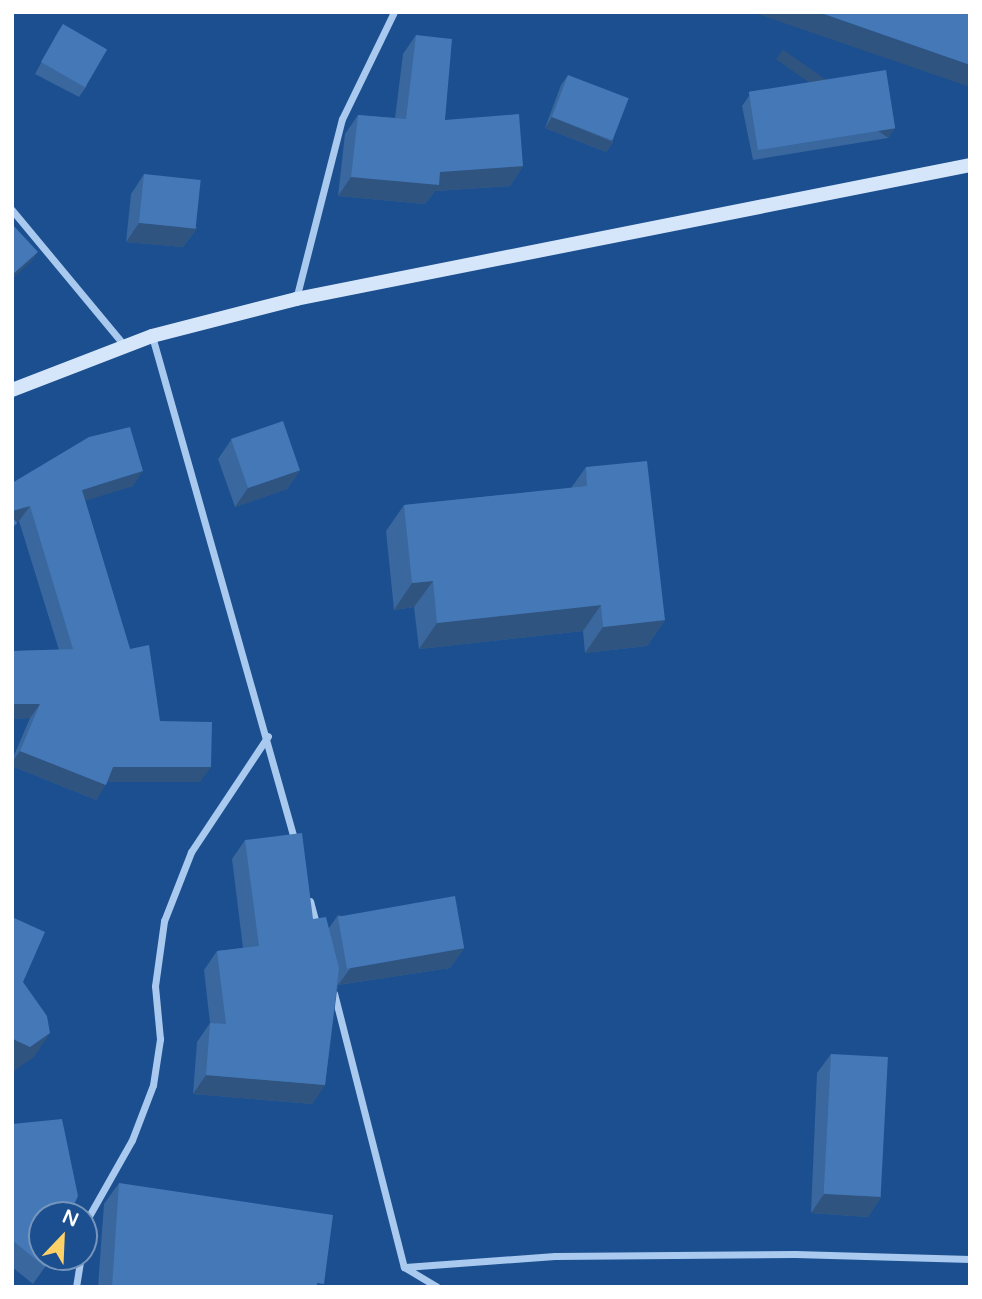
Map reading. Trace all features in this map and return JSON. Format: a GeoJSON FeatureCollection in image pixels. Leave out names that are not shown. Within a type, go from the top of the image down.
{"type":"FeatureCollection","features":[{"type":"Feature","properties":{"kind":"main road"},"geometry":{"type":"LineString","coordinates":[[12,390],[152,336],[296,299],[970,165]]}},
{"type":"Feature","properties":{"kind":"street"},"geometry":{"type":"LineString","coordinates":[[296,299],[342,119],[394,12]]}},
{"type":"Feature","properties":{"kind":"street"},"geometry":{"type":"LineString","coordinates":[[12,211],[125,345]]}},
{"type":"Feature","properties":{"kind":"street"},"geometry":{"type":"LineString","coordinates":[[152,336],[268,736],[298,856]]}},
{"type":"Feature","properties":{"kind":"street"},"geometry":{"type":"LineString","coordinates":[[97,1201],[132,1140],[153,1085],[160,1039],[155,986],[164,920],[191,852],[268,736]]}},
{"type":"Feature","properties":{"kind":"street"},"geometry":{"type":"LineString","coordinates":[[309,895],[319,935]]}},
{"type":"Feature","properties":{"kind":"street"},"geometry":{"type":"LineString","coordinates":[[332,988],[404,1267],[437,1287]]}},
{"type":"Feature","properties":{"kind":"street"},"geometry":{"type":"LineString","coordinates":[[404,1267],[595,1256],[795,1254],[970,1259]]}},
{"type":"Feature","properties":{"kind":"building"},"geometry":{"type":"Polygon","coordinates":[[[818,12],[970,12],[970,65],[818,12]]]}},
{"type":"Feature","properties":{"kind":"building"},"geometry":{"type":"Polygon","coordinates":[[[63,24],[107,50],[85,88],[41,62],[63,24]]]}},
{"type":"Feature","properties":{"kind":"building"},"geometry":{"type":"Polygon","coordinates":[[[416,35],[452,39],[445,120],[519,114],[523,166],[440,172],[439,185],[351,177],[358,115],[406,119],[416,35]]]}},
{"type":"Feature","properties":{"kind":"building"},"geometry":{"type":"Polygon","coordinates":[[[886,70],[895,128],[758,150],[749,92],[886,70]]]}},
{"type":"Feature","properties":{"kind":"building"},"geometry":{"type":"Polygon","coordinates":[[[568,75],[629,98],[613,140],[552,117],[568,75]]]}},
{"type":"Feature","properties":{"kind":"building"},"geometry":{"type":"Polygon","coordinates":[[[144,174],[201,180],[196,229],[139,223],[144,174]]]}},
{"type":"Feature","properties":{"kind":"building"},"geometry":{"type":"Polygon","coordinates":[[[12,224],[38,252],[12,275],[12,224]]]}},
{"type":"Feature","properties":{"kind":"building"},"geometry":{"type":"Polygon","coordinates":[[[283,421],[300,470],[248,488],[231,439],[283,421]]]}},
{"type":"Feature","properties":{"kind":"building"},"geometry":{"type":"Polygon","coordinates":[[[130,427],[143,471],[82,490],[130,649],[149,645],[160,721],[212,722],[211,767],[113,767],[106,785],[20,751],[40,704],[12,704],[12,651],[73,649],[30,506],[12,511],[12,483],[89,437],[130,427]]]}},
{"type":"Feature","properties":{"kind":"building"},"geometry":{"type":"Polygon","coordinates":[[[647,461],[665,620],[603,627],[601,605],[437,623],[433,581],[412,583],[404,505],[587,486],[586,467],[647,461]]]}},
{"type":"Feature","properties":{"kind":"building"},"geometry":{"type":"Polygon","coordinates":[[[302,833],[313,919],[326,917],[339,968],[325,1085],[206,1075],[210,1023],[226,1024],[217,951],[259,946],[245,840],[302,833]]]}},
{"type":"Feature","properties":{"kind":"building"},"geometry":{"type":"Polygon","coordinates":[[[455,896],[464,948],[347,969],[338,917],[455,896]]]}},
{"type":"Feature","properties":{"kind":"building"},"geometry":{"type":"Polygon","coordinates":[[[12,917],[45,932],[23,982],[47,1016],[50,1033],[30,1047],[12,1037],[12,917]]]}},
{"type":"Feature","properties":{"kind":"building"},"geometry":{"type":"Polygon","coordinates":[[[831,1054],[888,1057],[881,1197],[824,1194],[831,1054]]]}},
{"type":"Feature","properties":{"kind":"building"},"geometry":{"type":"Polygon","coordinates":[[[62,1119],[78,1196],[76,1201],[28,1201],[28,1253],[12,1240],[12,1124],[62,1119]]]}},
{"type":"Feature","properties":{"kind":"building"},"geometry":{"type":"Polygon","coordinates":[[[119,1183],[333,1215],[324,1284],[317,1283],[317,1287],[112,1287],[119,1183]]]}}]}
